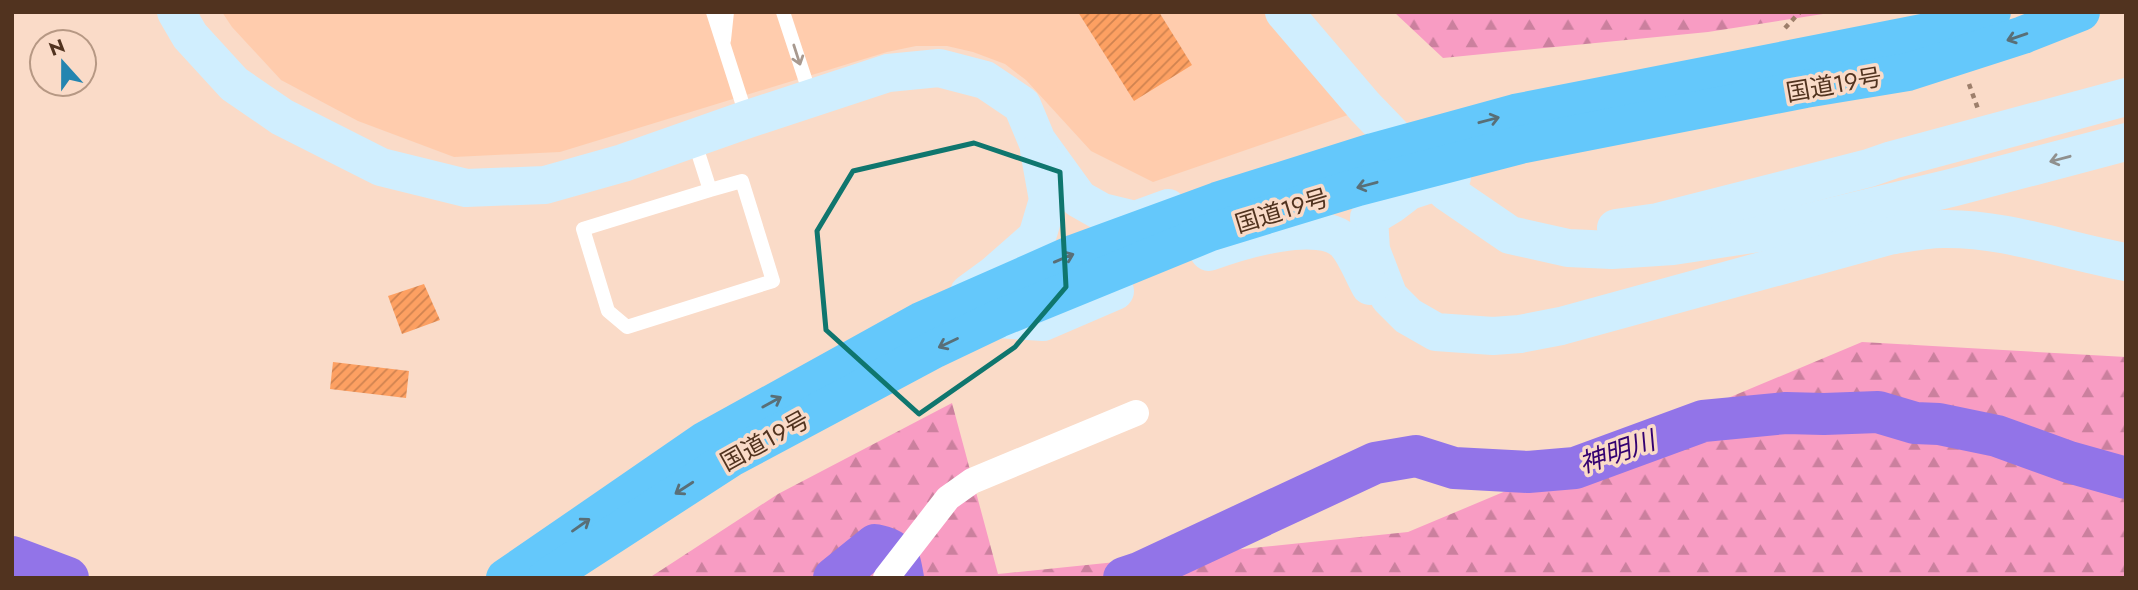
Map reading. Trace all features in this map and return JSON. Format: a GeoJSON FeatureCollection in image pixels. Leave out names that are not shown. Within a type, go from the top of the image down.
{"type":"FeatureCollection","features":[{"type":"Feature","properties":{"kind":"highway","name":"国道19号"},"geometry":{"type":"LineString","coordinates":[[505,578],[704,441],[877,344],[951,306],[1075,253],[1217,201],[1373,152],[1516,113],[1930,31],[1992,12]]}},
{"type":"Feature","properties":{"kind":"highway","name":"国道19号"},"geometry":{"type":"LineString","coordinates":[[546,578],[731,458],[935,349],[998,319],[1211,232],[1358,187],[1520,145],[1805,89],[1908,72],[2023,35],[2081,12]]}},
{"type":"Feature","properties":{"kind":"street"},"geometry":{"type":"LineString","coordinates":[[176,12],[190,36],[234,84],[282,117],[381,167],[466,188],[545,184],[624,163],[888,73],[939,68],[985,80],[1022,105],[1037,141],[1048,200],[1037,237],[995,274],[951,306]]}},
{"type":"Feature","properties":{"kind":"street"},"geometry":{"type":"LineString","coordinates":[[1284,12],[1510,234],[1568,248],[1612,250],[1673,246],[1772,231],[2126,142]]}},
{"type":"Feature","properties":{"kind":"street"},"geometry":{"type":"LineString","coordinates":[[1313,12],[1372,97]]}},
{"type":"Feature","properties":{"kind":"street"},"geometry":{"type":"LineString","coordinates":[[1805,89],[1773,108],[1627,135],[1478,169],[1409,191],[1369,218],[1371,250],[1389,297],[1408,316],[1436,332],[1493,336],[1562,326],[1889,236],[1941,229],[2008,235],[2126,262]]}},
{"type":"Feature","properties":{"kind":"street"},"geometry":{"type":"LineString","coordinates":[[1461,188],[1528,216],[1589,233],[1658,222],[1869,168],[2126,97]]}},
{"type":"Feature","properties":{"kind":"street"},"geometry":{"type":"LineString","coordinates":[[1612,250],[1810,201],[2126,114]]}},
{"type":"Feature","properties":{"kind":"street"},"geometry":{"type":"LineString","coordinates":[[1037,141],[1079,199],[1102,212],[1135,220],[1349,149],[1373,152]]}},
{"type":"Feature","properties":{"kind":"street"},"geometry":{"type":"LineString","coordinates":[[998,319],[1044,322],[1169,267],[1228,245],[1282,232],[1322,230],[1345,241],[1389,320],[1422,338],[1460,351],[1498,350],[1525,345],[1843,263],[1882,250],[1931,243],[1960,240],[1986,243],[2126,275]]}},
{"type":"Feature","properties":{"kind":"street"},"geometry":{"type":"LineString","coordinates":[[886,578],[948,498],[972,481],[1136,413]]}},
{"type":"Feature","properties":{"kind":"lane"},"geometry":{"type":"LineString","coordinates":[[713,12],[748,119]]}},
{"type":"Feature","properties":{"kind":"lane"},"geometry":{"type":"LineString","coordinates":[[723,44],[727,12]]}},
{"type":"Feature","properties":{"kind":"lane"},"geometry":{"type":"LineString","coordinates":[[783,12],[811,99]]}},
{"type":"Feature","properties":{"kind":"lane"},"geometry":{"type":"LineString","coordinates":[[693,138],[710,190]]}},
{"type":"Feature","properties":{"kind":"lane"},"geometry":{"type":"LineString","coordinates":[[742,181],[773,281],[627,327],[608,311],[583,229],[710,190],[742,181]]}},
{"type":"Feature","properties":{"kind":"path"},"geometry":{"type":"LineString","coordinates":[[1966,76],[1982,119]]}},
{"type":"Feature","properties":{"kind":"highlighted area"},"geometry":{"type":"Polygon","coordinates":[[[974,143],[1060,172],[1066,287],[1015,347],[919,414],[826,330],[817,231],[853,171],[974,143]]]}},
{"type":"Feature","properties":{"kind":"shaded area"},"geometry":{"type":"Polygon","coordinates":[[[222,12],[1264,12],[1348,115],[1153,182],[1091,151],[1026,80],[1005,64],[947,46],[916,46],[887,52],[560,152],[454,157],[358,121],[281,80],[232,27],[222,12]]]}},
{"type":"Feature","properties":{"kind":"green space"},"geometry":{"type":"Polygon","coordinates":[[[1394,12],[1836,12],[1708,32],[1443,58],[1394,12]]]}},
{"type":"Feature","properties":{"kind":"green space"},"geometry":{"type":"Polygon","coordinates":[[[1862,342],[2126,357],[2126,578],[649,578],[778,494],[952,403],[998,574],[1408,532],[1862,342]]]}},
{"type":"Feature","properties":{"kind":"building"},"geometry":{"type":"Polygon","coordinates":[[[1078,12],[1159,12],[1192,65],[1134,101],[1078,12]]]}},
{"type":"Feature","properties":{"kind":"building"},"geometry":{"type":"Polygon","coordinates":[[[424,284],[440,320],[402,334],[388,296],[424,284]]]}},
{"type":"Feature","properties":{"kind":"building"},"geometry":{"type":"Polygon","coordinates":[[[333,362],[409,371],[406,398],[330,389],[333,362]]]}},
{"type":"Feature","properties":{"kind":"waterway","name":"神明川"},"geometry":{"type":"LineString","coordinates":[[1124,578],[1375,463],[1416,456],[1454,468],[1528,472],[1575,468],[1703,421],[1786,413],[1878,412],[1915,423],[1939,424],[1997,436],[2069,462],[2126,478]]}},
{"type":"Feature","properties":{"kind":"waterway","name":"神明川"},"geometry":{"type":"LineString","coordinates":[[834,578],[875,545],[889,549],[896,555],[903,578]]}},
{"type":"Feature","properties":{"kind":"waterway","name":"神明川"},"geometry":{"type":"LineString","coordinates":[[12,557],[68,578]]}}]}
